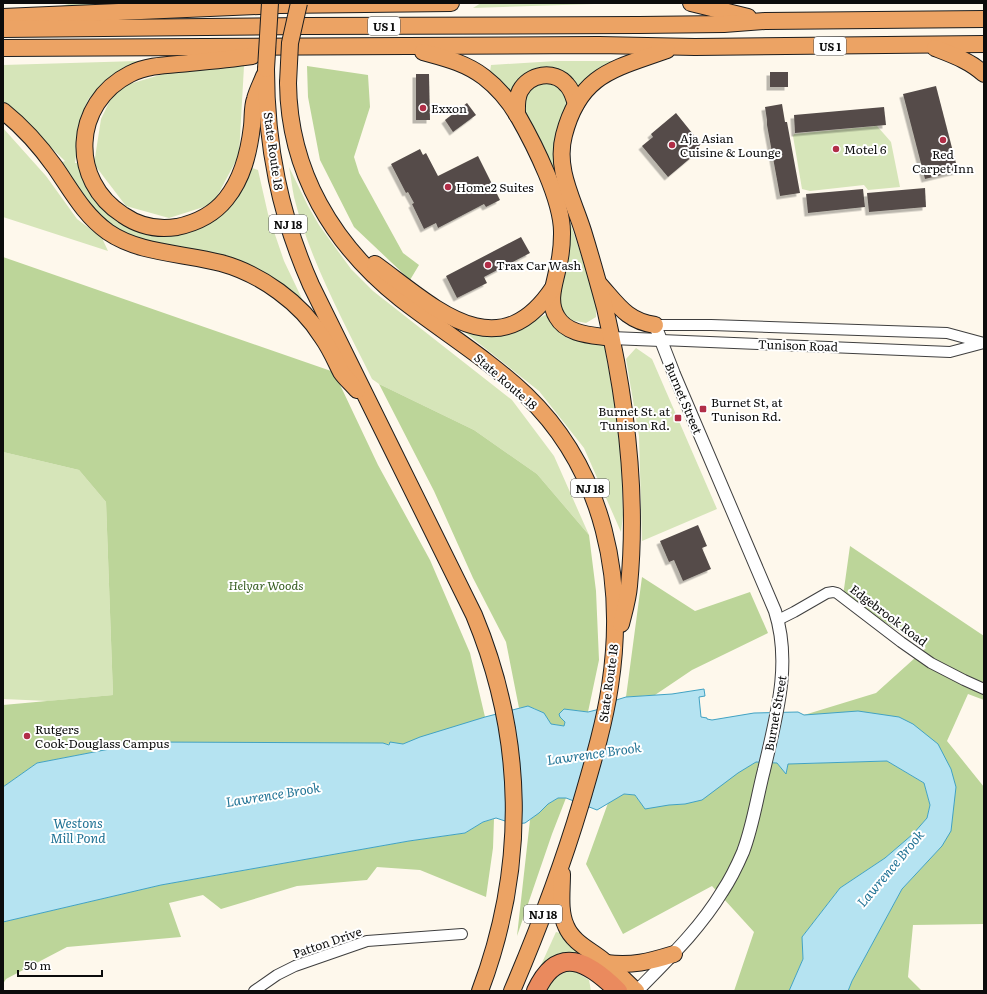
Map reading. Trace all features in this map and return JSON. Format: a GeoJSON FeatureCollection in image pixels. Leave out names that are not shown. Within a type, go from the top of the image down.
{"type":"FeatureCollection","features":[{"type":"Feature","properties":{"kind":"highway","name":"State Route 18"},"geometry":{"type":"LineString","coordinates":[[270,3],[266,69],[268,126],[278,188],[288,226],[311,285],[465,596],[482,634],[500,690],[510,745],[514,800],[512,857],[506,900],[498,938],[480,991]]}},
{"type":"Feature","properties":{"kind":"highway","name":"State Route 18"},"geometry":{"type":"LineString","coordinates":[[299,3],[290,43],[288,83],[289,112],[303,170],[321,208],[343,241],[362,263],[390,290],[502,374],[527,396],[554,426],[570,450],[585,477],[602,520],[609,551],[614,581],[615,634],[613,665],[606,708],[596,751],[571,836],[542,918],[512,991]]}},
{"type":"Feature","properties":{"kind":"highway"},"geometry":{"type":"LineString","coordinates":[[3,17],[280,5],[452,3]]}},
{"type":"Feature","properties":{"kind":"highway"},"geometry":{"type":"LineString","coordinates":[[691,3],[765,21]]}},
{"type":"Feature","properties":{"kind":"highway","name":"US 1"},"geometry":{"type":"LineString","coordinates":[[3,29],[632,25],[724,24],[765,21],[984,19]]}},
{"type":"Feature","properties":{"kind":"highway","name":"US 1"},"geometry":{"type":"LineString","coordinates":[[3,48],[306,48],[404,46],[984,44]]}},
{"type":"Feature","properties":{"kind":"highway"},"geometry":{"type":"LineString","coordinates":[[926,45],[963,59],[978,68],[984,74]]}},
{"type":"Feature","properties":{"kind":"highway"},"geometry":{"type":"LineString","coordinates":[[404,46],[457,61],[476,71],[498,90],[517,115],[543,167],[559,208],[562,242],[553,288],[553,307],[557,317],[564,324],[580,333],[611,338]]}},
{"type":"Feature","properties":{"kind":"highway"},"geometry":{"type":"LineString","coordinates":[[613,665],[629,588],[631,518],[630,472],[626,427],[621,385],[598,282],[582,227],[565,181],[561,163],[564,136],[576,104],[590,86],[607,73],[623,65],[677,46]]}},
{"type":"Feature","properties":{"kind":"highway"},"geometry":{"type":"LineString","coordinates":[[266,69],[254,100],[249,149],[242,171],[238,181],[227,198],[208,215],[192,223],[174,227],[154,227],[144,225],[134,222],[116,211],[97,190],[89,176],[86,163],[84,149],[86,130],[90,117],[96,106],[106,92],[118,82],[131,74],[153,67],[225,60],[306,48]]}},
{"type":"Feature","properties":{"kind":"highway"},"geometry":{"type":"LineString","coordinates":[[517,115],[517,101],[520,92],[529,80],[538,76],[551,76],[564,81],[572,93],[576,104]]}},
{"type":"Feature","properties":{"kind":"highway"},"geometry":{"type":"LineString","coordinates":[[3,111],[36,143],[92,219],[109,232],[137,246],[223,264],[260,279],[283,296],[314,325],[322,336],[342,373],[372,408]]}},
{"type":"Feature","properties":{"kind":"highway"},"geometry":{"type":"LineString","coordinates":[[343,241],[438,310],[458,321],[474,327],[492,329],[517,323],[537,309],[553,288]]}},
{"type":"Feature","properties":{"kind":"highway"},"geometry":{"type":"LineString","coordinates":[[598,282],[628,315],[642,322],[655,325]]}},
{"type":"Feature","properties":{"kind":"highway"},"geometry":{"type":"LineString","coordinates":[[562,862],[562,908],[566,926],[575,940],[601,967],[618,991]]}},
{"type":"Feature","properties":{"kind":"highway"},"geometry":{"type":"LineString","coordinates":[[536,991],[546,973],[554,966],[563,962],[574,961],[601,967],[651,961],[674,954]]}},
{"type":"Feature","properties":{"kind":"highway"},"geometry":{"type":"LineString","coordinates":[[601,967],[602,991]]}},
{"type":"Feature","properties":{"kind":"highway"},"geometry":{"type":"LineString","coordinates":[[601,967],[636,991]]}},
{"type":"Feature","properties":{"kind":"street","name":"Tunison Road"},"geometry":{"type":"LineString","coordinates":[[655,325],[711,325],[947,333],[984,343]]}},
{"type":"Feature","properties":{"kind":"street","name":"Burnet Street"},"geometry":{"type":"LineString","coordinates":[[636,991],[674,954],[714,906],[737,865],[747,839],[778,709],[783,669],[782,643],[778,620],[751,553],[674,374],[655,325]]}},
{"type":"Feature","properties":{"kind":"street"},"geometry":{"type":"LineString","coordinates":[[793,328],[793,345]]}},
{"type":"Feature","properties":{"kind":"street","name":"Tunison Road"},"geometry":{"type":"LineString","coordinates":[[611,338],[950,352],[984,343]]}},
{"type":"Feature","properties":{"kind":"street","name":"Edgebrook Road"},"geometry":{"type":"LineString","coordinates":[[778,620],[827,593],[837,593],[901,642],[931,662],[984,689]]}},
{"type":"Feature","properties":{"kind":"street","name":"Patton Drive"},"geometry":{"type":"LineString","coordinates":[[254,991],[277,975],[295,966],[367,941],[462,934]]}},
{"type":"Feature","properties":{"kind":"green space"},"geometry":{"type":"Polygon","coordinates":[[[72,3],[170,3],[54,8],[72,3]]]}},
{"type":"Feature","properties":{"kind":"green space"},"geometry":{"type":"Polygon","coordinates":[[[481,3],[626,3],[473,8],[481,3]]]}},
{"type":"Feature","properties":{"kind":"green space"},"geometry":{"type":"Polygon","coordinates":[[[138,61],[89,98],[81,116],[75,163],[79,163],[83,178],[89,190],[103,209],[111,216],[129,227],[178,233],[245,182],[252,168],[258,170],[268,214],[284,261],[305,305],[212,253],[134,238],[119,231],[95,214],[60,163],[65,161],[3,101],[3,65],[138,61]]]}},
{"type":"Feature","properties":{"kind":"green space"},"geometry":{"type":"Polygon","coordinates":[[[556,61],[618,61],[578,90],[559,71],[512,96],[490,72],[491,65],[556,61]]]}},
{"type":"Feature","properties":{"kind":"green space"},"geometry":{"type":"Polygon","coordinates":[[[244,66],[239,155],[213,204],[169,218],[126,206],[94,164],[101,119],[116,88],[170,72],[244,66]]]}},
{"type":"Feature","properties":{"kind":"green space"},"geometry":{"type":"Polygon","coordinates":[[[307,66],[368,75],[370,107],[354,157],[359,173],[403,253],[419,265],[410,280],[354,227],[320,160],[308,97],[307,66]]]}},
{"type":"Feature","properties":{"kind":"green space"},"geometry":{"type":"Polygon","coordinates":[[[542,83],[556,86],[560,89],[565,96],[566,101],[566,107],[554,159],[556,178],[554,177],[522,106],[528,90],[542,83]]]}},
{"type":"Feature","properties":{"kind":"green space"},"geometry":{"type":"Polygon","coordinates":[[[877,126],[891,142],[900,187],[868,190],[864,185],[810,191],[802,189],[793,136],[794,134],[877,126]]]}},
{"type":"Feature","properties":{"kind":"green space"},"geometry":{"type":"Polygon","coordinates":[[[3,128],[46,176],[77,219],[102,238],[108,251],[3,217],[3,128]]]}},
{"type":"Feature","properties":{"kind":"green space"},"geometry":{"type":"Polygon","coordinates":[[[289,167],[319,225],[351,269],[373,291],[512,400],[554,456],[589,535],[537,474],[474,430],[379,384],[372,379],[318,267],[294,197],[289,167]]]}},
{"type":"Feature","properties":{"kind":"green space"},"geometry":{"type":"Polygon","coordinates":[[[569,219],[596,300],[596,317],[586,323],[570,320],[559,307],[569,219]]]}},
{"type":"Feature","properties":{"kind":"green space","name":"Helyar Woods"},"geometry":{"type":"Polygon","coordinates":[[[3,257],[334,372],[378,465],[430,560],[470,653],[485,717],[403,744],[146,742],[37,763],[3,787],[3,705],[113,695],[106,502],[79,470],[3,452],[3,257]]]}},
{"type":"Feature","properties":{"kind":"green space"},"geometry":{"type":"Polygon","coordinates":[[[547,314],[567,338],[604,344],[620,433],[623,515],[621,532],[584,448],[539,391],[452,322],[502,336],[547,314]]]}},
{"type":"Feature","properties":{"kind":"green space"},"geometry":{"type":"Polygon","coordinates":[[[636,348],[652,359],[717,509],[642,541],[639,436],[626,359],[636,348]]]}},
{"type":"Feature","properties":{"kind":"green space"},"geometry":{"type":"Polygon","coordinates":[[[379,384],[474,430],[537,474],[589,535],[596,591],[599,660],[588,712],[573,710],[560,717],[565,722],[564,726],[551,724],[541,712],[534,708],[519,708],[506,642],[473,578],[434,491],[379,384]]]}},
{"type":"Feature","properties":{"kind":"green space"},"geometry":{"type":"Polygon","coordinates":[[[3,452],[79,470],[106,502],[113,695],[48,701],[3,699],[3,452]]]}},
{"type":"Feature","properties":{"kind":"green space"},"geometry":{"type":"Polygon","coordinates":[[[850,546],[984,636],[984,700],[968,694],[947,741],[984,787],[984,924],[913,925],[908,977],[922,991],[848,991],[902,889],[942,846],[956,787],[804,715],[876,693],[926,648],[843,596],[850,546]]]}},
{"type":"Feature","properties":{"kind":"green space"},"geometry":{"type":"Polygon","coordinates":[[[642,577],[695,611],[750,592],[768,633],[692,670],[655,695],[626,697],[642,577]]]}},
{"type":"Feature","properties":{"kind":"green space"},"geometry":{"type":"Polygon","coordinates":[[[887,761],[924,783],[930,805],[927,818],[913,834],[885,858],[840,888],[802,937],[803,959],[789,991],[734,991],[754,932],[712,886],[623,934],[586,864],[608,803],[624,794],[635,795],[640,802],[669,805],[685,804],[756,762],[777,763],[786,773],[788,764],[887,761]]]}},
{"type":"Feature","properties":{"kind":"green space"},"geometry":{"type":"Polygon","coordinates":[[[558,798],[566,798],[517,936],[530,820],[548,804],[558,798]]]}},
{"type":"Feature","properties":{"kind":"green space"},"geometry":{"type":"Polygon","coordinates":[[[494,819],[493,848],[486,897],[420,870],[377,867],[367,880],[297,886],[221,909],[203,895],[169,903],[181,937],[67,947],[6,979],[3,984],[3,922],[161,885],[409,841],[465,833],[483,822],[494,819]]]}},
{"type":"Feature","properties":{"kind":"green space"},"geometry":{"type":"Polygon","coordinates":[[[556,932],[561,933],[581,953],[560,953],[541,965],[556,932]]]}},
{"type":"Feature","properties":{"kind":"green space"},"geometry":{"type":"Polygon","coordinates":[[[571,969],[589,980],[591,991],[545,991],[552,980],[571,969]]]}},
{"type":"Feature","properties":{"kind":"water"},"geometry":{"type":"Polygon","coordinates":[[[704,689],[705,696],[699,697],[701,717],[712,720],[754,713],[798,712],[804,715],[858,711],[899,717],[913,724],[938,744],[951,769],[956,787],[951,831],[942,846],[902,889],[848,991],[789,991],[803,959],[802,937],[840,888],[885,858],[913,834],[927,818],[930,805],[924,783],[887,761],[788,764],[786,774],[777,763],[756,762],[738,773],[702,800],[685,804],[645,809],[635,795],[624,794],[597,810],[566,798],[558,798],[548,804],[539,813],[525,823],[514,824],[496,818],[483,822],[465,833],[409,841],[161,885],[3,922],[3,787],[37,763],[146,742],[383,743],[389,745],[390,742],[403,744],[420,737],[485,717],[528,706],[544,713],[551,724],[564,726],[565,722],[559,714],[564,709],[588,712],[626,697],[672,694],[704,689]]]}},
{"type":"Feature","properties":{"kind":"building"},"geometry":{"type":"Polygon","coordinates":[[[770,72],[788,72],[788,87],[770,87],[770,72]]]}},
{"type":"Feature","properties":{"kind":"building","name":"Exxon"},"geometry":{"type":"Polygon","coordinates":[[[416,74],[429,74],[430,120],[416,120],[416,74]]]}},
{"type":"Feature","properties":{"kind":"building"},"geometry":{"type":"Polygon","coordinates":[[[936,86],[958,171],[925,179],[903,94],[936,86]]]}},
{"type":"Feature","properties":{"kind":"building"},"geometry":{"type":"Polygon","coordinates":[[[467,103],[476,115],[453,132],[445,120],[467,103]]]}},
{"type":"Feature","properties":{"kind":"building"},"geometry":{"type":"Polygon","coordinates":[[[782,104],[785,122],[787,122],[800,193],[780,196],[765,107],[782,104]]]}},
{"type":"Feature","properties":{"kind":"building"},"geometry":{"type":"Polygon","coordinates":[[[884,107],[886,125],[795,133],[794,115],[884,107]]]}},
{"type":"Feature","properties":{"kind":"building","name":"Aja Asian Cuisine & Lounge"},"geometry":{"type":"Polygon","coordinates":[[[676,113],[701,144],[698,147],[700,150],[668,177],[642,146],[653,137],[651,134],[676,113]]]}},
{"type":"Feature","properties":{"kind":"building","name":"Home2 Suites"},"geometry":{"type":"Polygon","coordinates":[[[420,149],[423,155],[426,153],[438,176],[478,156],[500,200],[486,207],[484,204],[438,228],[436,223],[424,229],[412,204],[414,203],[408,192],[406,193],[391,164],[420,149]]]}},
{"type":"Feature","properties":{"kind":"building"},"geometry":{"type":"Polygon","coordinates":[[[925,188],[926,207],[869,212],[867,193],[925,188]]]}},
{"type":"Feature","properties":{"kind":"building"},"geometry":{"type":"Polygon","coordinates":[[[863,189],[865,207],[808,213],[806,194],[863,189]]]}},
{"type":"Feature","properties":{"kind":"building","name":"Trax Car Wash"},"geometry":{"type":"Polygon","coordinates":[[[521,237],[530,253],[484,277],[487,283],[457,298],[446,276],[521,237]]]}},
{"type":"Feature","properties":{"kind":"building"},"geometry":{"type":"Polygon","coordinates":[[[698,525],[707,546],[702,548],[711,569],[683,581],[674,560],[669,562],[660,541],[698,525]]]}},
{"type":"Feature","properties":{"kind":"place","name":"Exxon"},"geometry":{"type":"Point","coordinates":[423,108]}},
{"type":"Feature","properties":{"kind":"place","name":"Red Carpet Inn"},"geometry":{"type":"Point","coordinates":[943,140]}},
{"type":"Feature","properties":{"kind":"place","name":"Aja Asian Cuisine & Lounge"},"geometry":{"type":"Point","coordinates":[672,145]}},
{"type":"Feature","properties":{"kind":"place","name":"Motel 6"},"geometry":{"type":"Point","coordinates":[836,149]}},
{"type":"Feature","properties":{"kind":"place","name":"Home2 Suites"},"geometry":{"type":"Point","coordinates":[448,187]}},
{"type":"Feature","properties":{"kind":"place","name":"Trax Car Wash"},"geometry":{"type":"Point","coordinates":[488,265]}},
{"type":"Feature","properties":{"kind":"place","name":"Burnet St, at Tunison Rd."},"geometry":{"type":"Point","coordinates":[703,409]}},
{"type":"Feature","properties":{"kind":"place","name":"Burnet St. at Tunison Rd."},"geometry":{"type":"Point","coordinates":[678,418]}},
{"type":"Feature","properties":{"kind":"place","name":"Rutgers Cook-Douglass Campus"},"geometry":{"type":"Point","coordinates":[27,736]}},
{"type":"Feature","properties":{"kind":"water label","name":"Lawrence Brook"},"geometry":{"type":"Point","coordinates":[594,753]}},
{"type":"Feature","properties":{"kind":"water label","name":"Lawrence Brook"},"geometry":{"type":"Point","coordinates":[273,794]}},
{"type":"Feature","properties":{"kind":"water label","name":"Westons Mill Pond"},"geometry":{"type":"Point","coordinates":[78,830]}},
{"type":"Feature","properties":{"kind":"water label","name":"Lawrence Brook"},"geometry":{"type":"Point","coordinates":[890,868]}}]}
